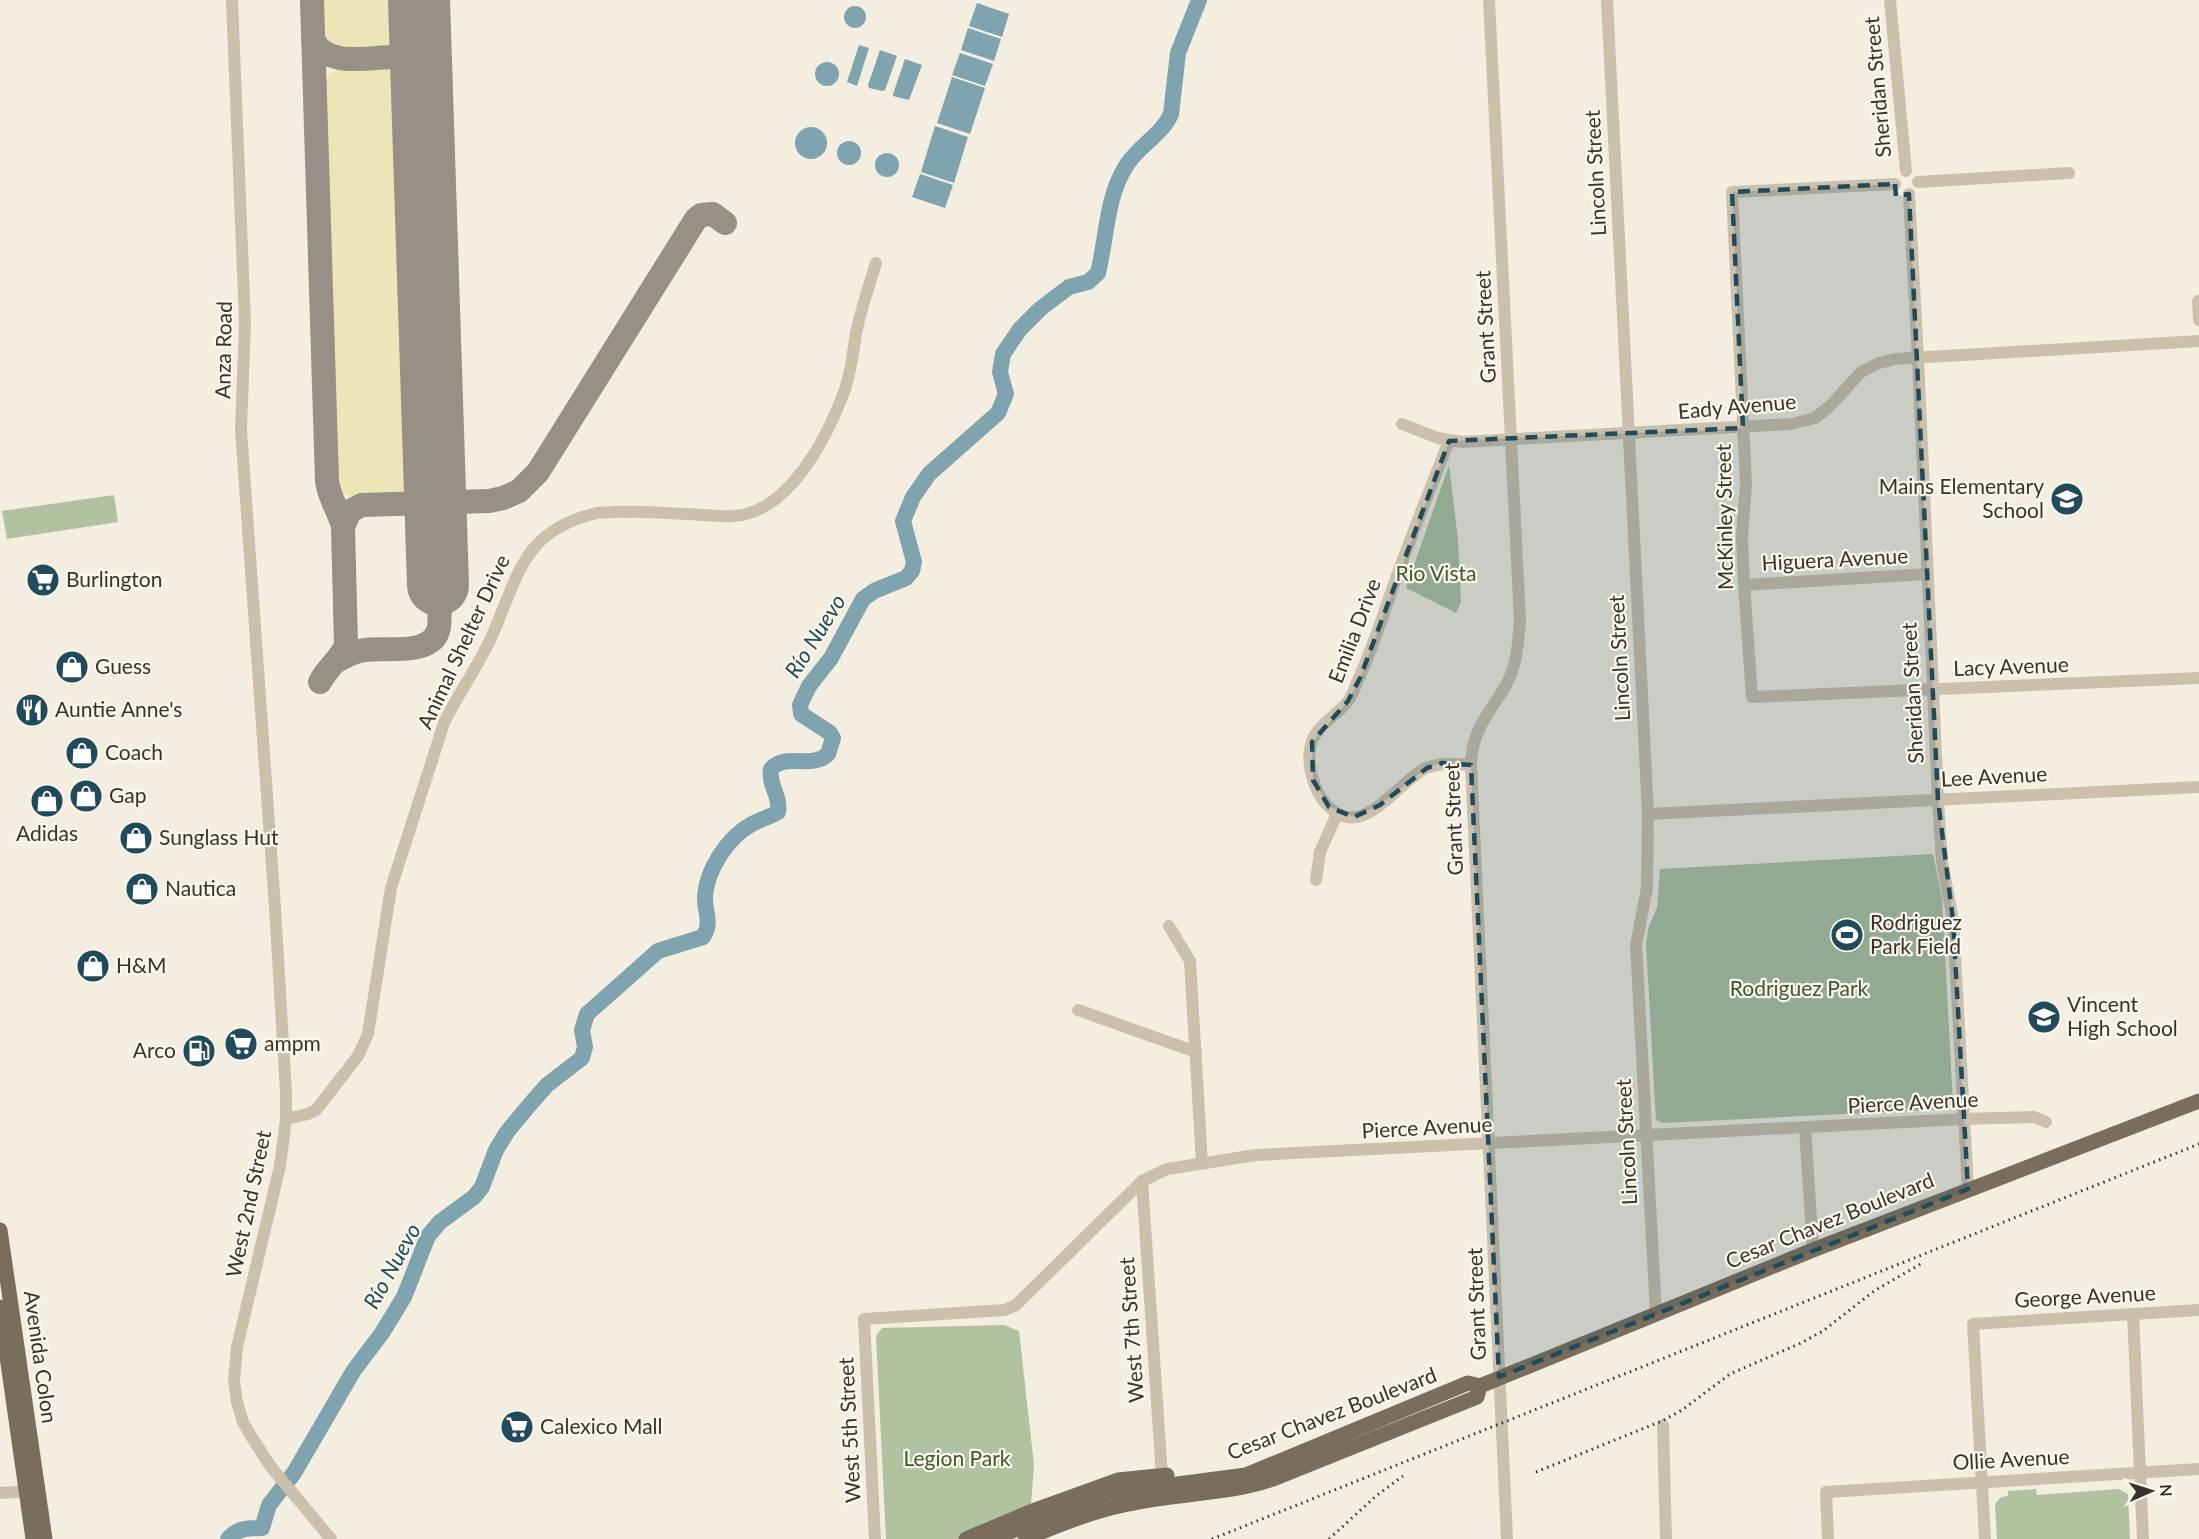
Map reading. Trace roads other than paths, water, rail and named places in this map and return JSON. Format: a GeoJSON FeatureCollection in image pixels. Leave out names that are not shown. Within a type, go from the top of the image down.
{"type":"FeatureCollection","features":[{"type":"Feature","properties":{"kind":"main road","name":"Cesar Chavez Boulevard"},"geometry":{"type":"LineString","coordinates":[[992,1539],[1109,1493],[1246,1474],[1468,1383],[1479,1386],[1813,1250],[2199,1101]]}},
{"type":"Feature","properties":{"kind":"main road","name":"Avenida Colon"},"geometry":{"type":"LineString","coordinates":[[0,1230],[33,1491]]}},
{"type":"Feature","properties":{"kind":"main road"},"geometry":{"type":"LineString","coordinates":[[0,1307],[33,1491],[45,1539]]}},
{"type":"Feature","properties":{"kind":"main road","name":"Cesar Chavez Boulevard"},"geometry":{"type":"LineString","coordinates":[[1025,1539],[1117,1506],[1224,1492],[1273,1479],[1477,1397],[1479,1386]]}},
{"type":"Feature","properties":{"kind":"main road"},"geometry":{"type":"LineString","coordinates":[[966,1539],[1085,1490],[1118,1480],[1231,1468],[1383,1410],[1399,1412]]}},
{"type":"Feature","properties":{"kind":"main road"},"geometry":{"type":"LineString","coordinates":[[33,1491],[33,1539]]}},
{"type":"Feature","properties":{"kind":"street","name":"Anza Road"},"geometry":{"type":"LineString","coordinates":[[232,0],[246,322],[241,430],[261,701]]}},
{"type":"Feature","properties":{"kind":"street","name":"Grant Street"},"geometry":{"type":"LineString","coordinates":[[1489,0],[1520,621],[1516,655],[1507,684],[1476,732],[1471,748],[1471,765],[1507,1539]]}},
{"type":"Feature","properties":{"kind":"street","name":"Lincoln Street"},"geometry":{"type":"LineString","coordinates":[[1606,0],[1648,814],[1647,888],[1636,945],[1656,1313]]}},
{"type":"Feature","properties":{"kind":"street","name":"Sheridan Street"},"geometry":{"type":"LineString","coordinates":[[1890,0],[1906,171]]}},
{"type":"Feature","properties":{"kind":"street"},"geometry":{"type":"LineString","coordinates":[[1906,171],[1915,175],[1918,182],[1916,189],[1908,194],[1899,192],[1895,184],[1898,175],[1906,171]]}},
{"type":"Feature","properties":{"kind":"street"},"geometry":{"type":"LineString","coordinates":[[1918,182],[2069,173]]}},
{"type":"Feature","properties":{"kind":"street","name":"McKinley Street"},"geometry":{"type":"LineString","coordinates":[[1752,697],[1744,585],[1742,536],[1746,484],[1731,192],[1895,184]]}},
{"type":"Feature","properties":{"kind":"street","name":"Sheridan Street"},"geometry":{"type":"LineString","coordinates":[[1908,194],[1918,358],[1938,800],[1942,862],[1953,920],[1968,1189]]}},
{"type":"Feature","properties":{"kind":"street","name":"Animal Shelter Drive"},"geometry":{"type":"LineString","coordinates":[[286,1119],[316,1110],[362,1048],[368,1034],[391,888],[444,723],[454,700],[490,639],[514,579],[529,552],[542,538],[558,527],[575,518],[597,513],[735,516],[758,510],[773,502],[788,488],[821,443],[844,391],[853,359],[856,333],[876,263]]}},
{"type":"Feature","properties":{"kind":"street"},"geometry":{"type":"LineString","coordinates":[[2198,302],[2199,320]]}},
{"type":"Feature","properties":{"kind":"street","name":"Eady Avenue"},"geometry":{"type":"LineString","coordinates":[[1402,424],[1449,441],[1511,440],[1791,424],[1815,418],[1831,405],[1861,372],[1879,363],[1895,359],[2199,341]]}},
{"type":"Feature","properties":{"kind":"street","name":"Emilia Drive"},"geometry":{"type":"LineString","coordinates":[[1337,814],[1319,796],[1313,780],[1312,742],[1319,729],[1348,701],[1360,678],[1398,570],[1449,441]]}},
{"type":"Feature","properties":{"kind":"street","name":"Higuera Avenue"},"geometry":{"type":"LineString","coordinates":[[1744,585],[1927,574]]}},
{"type":"Feature","properties":{"kind":"street","name":"Lacy Avenue"},"geometry":{"type":"LineString","coordinates":[[1752,697],[2199,678]]}},
{"type":"Feature","properties":{"kind":"street","name":"West 2nd Street"},"geometry":{"type":"LineString","coordinates":[[261,701],[285,1053],[286,1119],[276,1190],[234,1365],[237,1402],[243,1422],[271,1467],[332,1539]]}},
{"type":"Feature","properties":{"kind":"street"},"geometry":{"type":"LineString","coordinates":[[1316,880],[1320,852],[1337,814],[1347,817],[1364,814],[1380,805],[1413,776],[1427,768],[1442,763],[1471,765]]}},
{"type":"Feature","properties":{"kind":"street","name":"Lee Avenue"},"geometry":{"type":"LineString","coordinates":[[1648,814],[2199,787]]}},
{"type":"Feature","properties":{"kind":"street"},"geometry":{"type":"LineString","coordinates":[[1169,926],[1190,961],[1202,1163]]}},
{"type":"Feature","properties":{"kind":"street"},"geometry":{"type":"LineString","coordinates":[[1078,1010],[1196,1052]]}},
{"type":"Feature","properties":{"kind":"street","name":"Pierce Avenue"},"geometry":{"type":"LineString","coordinates":[[864,1319],[1005,1310],[1016,1305],[1142,1181],[1167,1169],[1202,1163],[1256,1155],[1964,1119],[2034,1117],[2046,1122]]}},
{"type":"Feature","properties":{"kind":"street"},"geometry":{"type":"LineString","coordinates":[[1805,1128],[1813,1250]]}},
{"type":"Feature","properties":{"kind":"street","name":"West 7th Street"},"geometry":{"type":"LineString","coordinates":[[1142,1181],[1162,1476]]}},
{"type":"Feature","properties":{"kind":"street","name":"George Avenue"},"geometry":{"type":"LineString","coordinates":[[1982,1481],[1973,1324],[2199,1310]]}},
{"type":"Feature","properties":{"kind":"street"},"geometry":{"type":"LineString","coordinates":[[2133,1314],[2143,1539]]}},
{"type":"Feature","properties":{"kind":"street","name":"West 5th Street"},"geometry":{"type":"LineString","coordinates":[[864,1319],[875,1539]]}},
{"type":"Feature","properties":{"kind":"street"},"geometry":{"type":"LineString","coordinates":[[1663,1425],[1666,1539]]}},
{"type":"Feature","properties":{"kind":"street","name":"Ollie Avenue"},"geometry":{"type":"LineString","coordinates":[[1828,1539],[1826,1492],[2199,1469]]}},
{"type":"Feature","properties":{"kind":"street"},"geometry":{"type":"LineString","coordinates":[[1982,1481],[1985,1539]]}},
{"type":"Feature","properties":{"kind":"street"},"geometry":{"type":"LineString","coordinates":[[0,1493],[33,1491]]}},
{"type":"Feature","properties":{"kind":"water"},"geometry":{"type":"Polygon","coordinates":[[[977,3],[1009,14],[1002,37],[969,26],[977,3]]]}},
{"type":"Feature","properties":{"kind":"water"},"geometry":{"type":"Polygon","coordinates":[[[855,6],[863,9],[866,17],[863,25],[855,28],[847,25],[844,17],[847,9],[855,6]]]}},
{"type":"Feature","properties":{"kind":"water"},"geometry":{"type":"Polygon","coordinates":[[[968,28],[1001,39],[994,61],[961,50],[968,28]]]}},
{"type":"Feature","properties":{"kind":"water"},"geometry":{"type":"Polygon","coordinates":[[[859,45],[869,48],[857,86],[847,82],[859,45]]]}},
{"type":"Feature","properties":{"kind":"water"},"geometry":{"type":"Polygon","coordinates":[[[880,50],[897,56],[885,90],[882,91],[869,88],[868,85],[880,50]]]}},
{"type":"Feature","properties":{"kind":"water"},"geometry":{"type":"Polygon","coordinates":[[[960,53],[993,64],[985,86],[952,75],[960,53]]]}},
{"type":"Feature","properties":{"kind":"water"},"geometry":{"type":"Polygon","coordinates":[[[905,59],[922,65],[909,100],[893,96],[905,59]]]}},
{"type":"Feature","properties":{"kind":"water"},"geometry":{"type":"Polygon","coordinates":[[[827,62],[836,65],[839,74],[836,83],[827,86],[818,83],[815,74],[818,65],[827,62]]]}},
{"type":"Feature","properties":{"kind":"water"},"geometry":{"type":"Polygon","coordinates":[[[952,77],[985,88],[970,134],[937,123],[952,77]]]}},
{"type":"Feature","properties":{"kind":"water"},"geometry":{"type":"Polygon","coordinates":[[[935,126],[968,137],[954,183],[921,172],[935,126]]]}},
{"type":"Feature","properties":{"kind":"water"},"geometry":{"type":"Polygon","coordinates":[[[811,127],[822,132],[827,143],[822,154],[811,159],[800,154],[795,143],[800,132],[811,127]]]}},
{"type":"Feature","properties":{"kind":"water"},"geometry":{"type":"Polygon","coordinates":[[[849,141],[858,144],[861,153],[858,162],[849,165],[840,162],[837,153],[840,144],[849,141]]]}},
{"type":"Feature","properties":{"kind":"water"},"geometry":{"type":"Polygon","coordinates":[[[887,153],[896,156],[899,165],[896,174],[887,177],[878,174],[875,165],[878,156],[887,153]]]}},
{"type":"Feature","properties":{"kind":"water"},"geometry":{"type":"Polygon","coordinates":[[[920,174],[953,185],[945,208],[912,197],[920,174]]]}},
{"type":"Feature","properties":{"kind":"waterway","name":"Río Nuevo"},"geometry":{"type":"LineString","coordinates":[[228,1539],[239,1531],[262,1528],[269,1505],[294,1473],[354,1370],[382,1333],[404,1297],[428,1236],[440,1222],[474,1197],[482,1187],[496,1150],[507,1132],[547,1085],[582,1058],[585,1047],[582,1030],[587,1014],[658,951],[703,937],[708,922],[705,896],[714,865],[727,845],[743,830],[778,812],[771,769],[784,762],[814,761],[828,754],[833,738],[830,733],[801,714],[800,705],[809,686],[831,658],[863,599],[874,591],[906,578],[912,571],[914,562],[903,521],[913,497],[929,474],[998,413],[1006,394],[1000,372],[1003,354],[1020,329],[1040,309],[1069,287],[1088,282],[1098,273],[1114,191],[1131,159],[1162,128],[1171,114],[1178,53],[1199,0]]}},
{"type":"Feature","properties":{"kind":"railway"},"geometry":{"type":"LineString","coordinates":[[1212,1539],[2199,1144]]}},
{"type":"Feature","properties":{"kind":"railway"},"geometry":{"type":"LineString","coordinates":[[1536,1472],[1662,1421],[1682,1410],[1730,1374],[1823,1331],[1874,1291],[1924,1262]]}},
{"type":"Feature","properties":{"kind":"railway"},"geometry":{"type":"LineString","coordinates":[[1329,1539],[1376,1496],[1403,1476]]}},
{"type":"Feature","properties":{"kind":"place","name":"Mains Elementary School"},"geometry":{"type":"Point","coordinates":[2067,499]}},
{"type":"Feature","properties":{"kind":"place","name":"Burlington"},"geometry":{"type":"Point","coordinates":[43,580]}},
{"type":"Feature","properties":{"kind":"place","name":"Guess"},"geometry":{"type":"Point","coordinates":[72,667]}},
{"type":"Feature","properties":{"kind":"place","name":"Auntie Anne's"},"geometry":{"type":"Point","coordinates":[32,710]}},
{"type":"Feature","properties":{"kind":"place","name":"Coach"},"geometry":{"type":"Point","coordinates":[82,753]}},
{"type":"Feature","properties":{"kind":"place","name":"Gap"},"geometry":{"type":"Point","coordinates":[86,796]}},
{"type":"Feature","properties":{"kind":"place","name":"Adidas"},"geometry":{"type":"Point","coordinates":[47,801]}},
{"type":"Feature","properties":{"kind":"place","name":"Sunglass Hut"},"geometry":{"type":"Point","coordinates":[136,838]}},
{"type":"Feature","properties":{"kind":"place","name":"Nautica"},"geometry":{"type":"Point","coordinates":[142,889]}},
{"type":"Feature","properties":{"kind":"place","name":"Rodriguez Park Field"},"geometry":{"type":"Point","coordinates":[1847,935]}},
{"type":"Feature","properties":{"kind":"place","name":"H&M"},"geometry":{"type":"Point","coordinates":[93,966]}},
{"type":"Feature","properties":{"kind":"place","name":"Vincent High School"},"geometry":{"type":"Point","coordinates":[2044,1017]}},
{"type":"Feature","properties":{"kind":"place","name":"ampm"},"geometry":{"type":"Point","coordinates":[241,1044]}},
{"type":"Feature","properties":{"kind":"place","name":"Arco"},"geometry":{"type":"Point","coordinates":[199,1051]}},
{"type":"Feature","properties":{"kind":"place","name":"Calexico Mall"},"geometry":{"type":"Point","coordinates":[517,1427]}},
{"type":"Feature","properties":{"kind":"park label","name":"Rio Vista"},"geometry":{"type":"Point","coordinates":[1436,574]}},
{"type":"Feature","properties":{"kind":"park label","name":"Rodriguez Park"},"geometry":{"type":"Point","coordinates":[1799,989]}},
{"type":"Feature","properties":{"kind":"park label","name":"Legion Park"},"geometry":{"type":"Point","coordinates":[957,1459]}}]}
